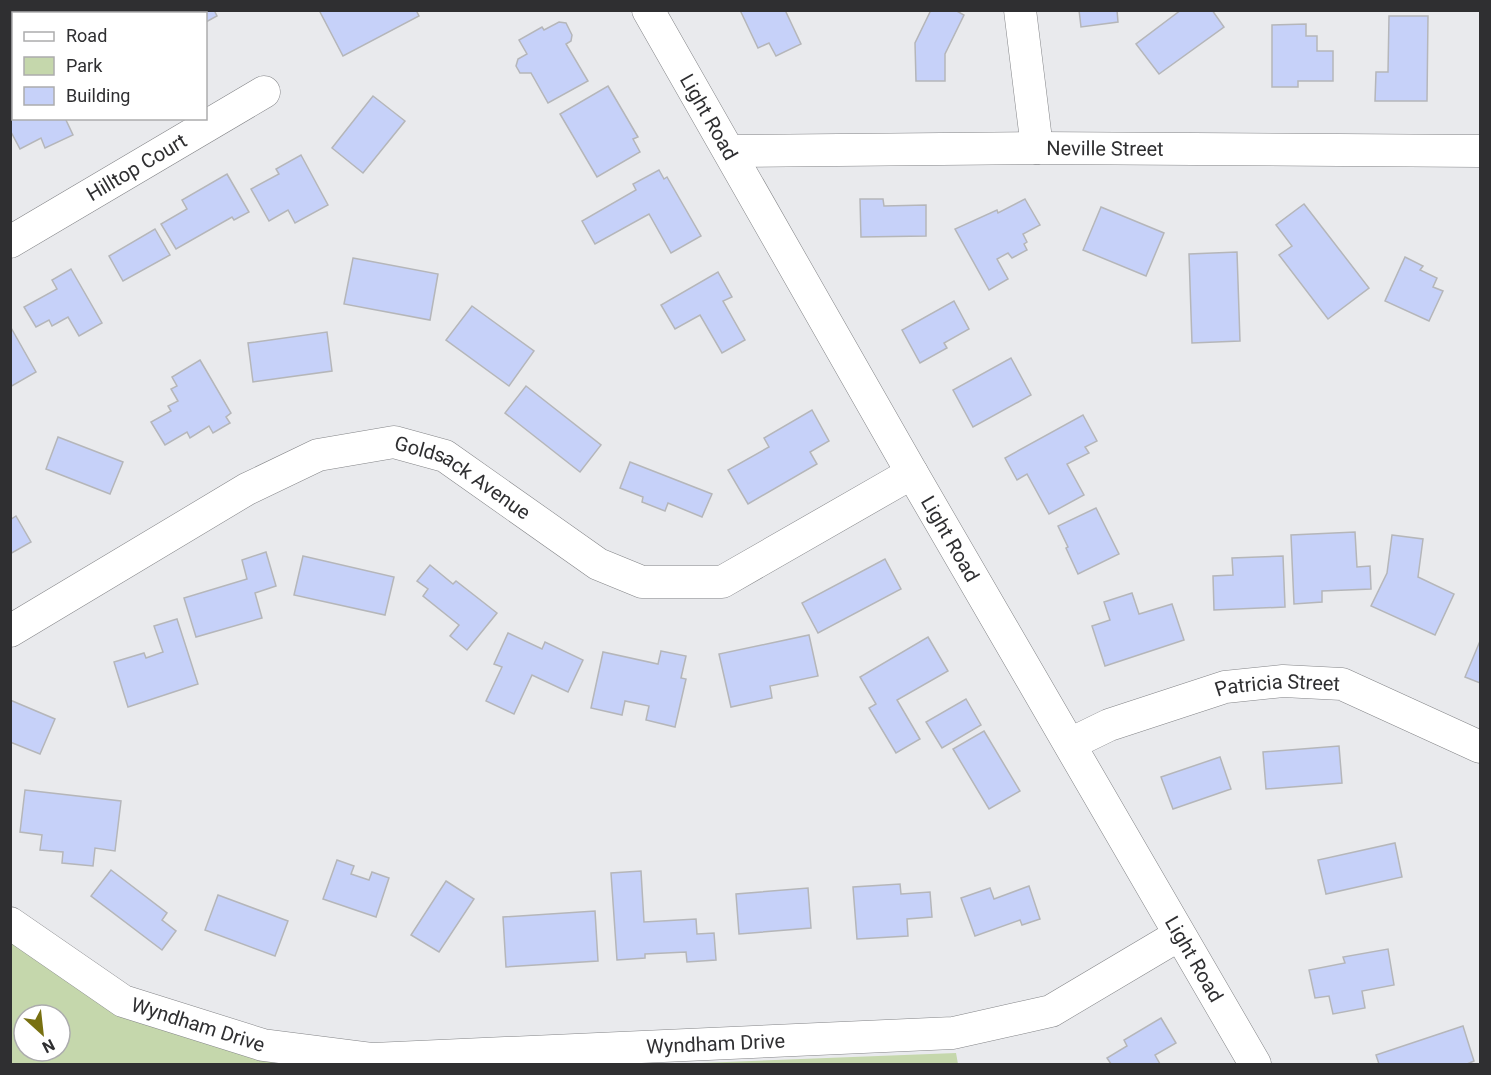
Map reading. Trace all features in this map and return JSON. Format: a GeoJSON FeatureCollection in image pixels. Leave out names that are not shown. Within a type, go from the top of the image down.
{"type":"FeatureCollection","features":[{"type":"Feature","properties":{"kind":"street","name":"Light Road"},"geometry":{"type":"LineString","coordinates":[[648,10],[912,473],[1255,1065]]}},
{"type":"Feature","properties":{"kind":"street"},"geometry":{"type":"LineString","coordinates":[[1020,10],[1037,148]]}},
{"type":"Feature","properties":{"kind":"street","name":"Hilltop Court"},"geometry":{"type":"LineString","coordinates":[[10,242],[264,92]]}},
{"type":"Feature","properties":{"kind":"street","name":"Neville Street"},"geometry":{"type":"LineString","coordinates":[[729,151],[1037,148],[1480,150]]}},
{"type":"Feature","properties":{"kind":"street","name":"Goldsack Avenue"},"geometry":{"type":"LineString","coordinates":[[10,631],[247,489],[318,455],[394,442],[446,456],[598,564],[642,582],[722,582],[912,473]]}},
{"type":"Feature","properties":{"kind":"street","name":"Patricia Street"},"geometry":{"type":"LineString","coordinates":[[1070,744],[1109,725],[1225,687],[1284,681],[1342,684],[1480,747]]}},
{"type":"Feature","properties":{"kind":"street","name":"Wyndham Drive"},"geometry":{"type":"LineString","coordinates":[[10,923],[123,1001],[263,1045],[373,1059],[953,1033],[1051,1011],[1179,935]]}},
{"type":"Feature","properties":{"kind":"green space"},"geometry":{"type":"Polygon","coordinates":[[[10,939],[117,1014],[355,1064],[11,1064],[10,939]]]}},
{"type":"Feature","properties":{"kind":"green space"},"geometry":{"type":"Polygon","coordinates":[[[956,1053],[958,1064],[676,1064],[956,1053]]]}},
{"type":"Feature","properties":{"kind":"building"},"geometry":{"type":"Polygon","coordinates":[[[90,10],[92,12],[76,12],[90,10]]]}},
{"type":"Feature","properties":{"kind":"building"},"geometry":{"type":"Polygon","coordinates":[[[140,10],[214,10],[217,16],[207,21],[207,12],[140,12],[140,10]]]}},
{"type":"Feature","properties":{"kind":"building"},"geometry":{"type":"Polygon","coordinates":[[[319,10],[416,10],[419,16],[343,56],[319,10]]]}},
{"type":"Feature","properties":{"kind":"building"},"geometry":{"type":"Polygon","coordinates":[[[740,10],[785,10],[801,44],[776,56],[769,43],[758,48],[740,10]]]}},
{"type":"Feature","properties":{"kind":"building"},"geometry":{"type":"Polygon","coordinates":[[[931,10],[955,10],[964,15],[945,54],[945,81],[916,81],[915,43],[931,10]]]}},
{"type":"Feature","properties":{"kind":"building"},"geometry":{"type":"Polygon","coordinates":[[[1079,10],[1117,10],[1118,22],[1081,27],[1079,10]]]}},
{"type":"Feature","properties":{"kind":"building"},"geometry":{"type":"Polygon","coordinates":[[[1181,10],[1212,10],[1224,27],[1159,74],[1136,44],[1181,10]]]}},
{"type":"Feature","properties":{"kind":"building"},"geometry":{"type":"Polygon","coordinates":[[[1389,16],[1428,16],[1427,101],[1375,101],[1376,72],[1388,72],[1389,16]]]}},
{"type":"Feature","properties":{"kind":"building"},"geometry":{"type":"Polygon","coordinates":[[[559,22],[566,23],[572,35],[571,41],[566,44],[588,81],[548,103],[531,73],[520,73],[516,66],[518,59],[527,54],[519,40],[542,27],[544,30],[559,22]]]}},
{"type":"Feature","properties":{"kind":"building"},"geometry":{"type":"Polygon","coordinates":[[[1306,24],[1306,36],[1317,36],[1317,51],[1333,51],[1333,81],[1298,81],[1298,87],[1272,87],[1272,25],[1306,24]]]}},
{"type":"Feature","properties":{"kind":"building"},"geometry":{"type":"Polygon","coordinates":[[[608,86],[638,137],[633,139],[640,152],[597,177],[560,114],[608,86]]]}},
{"type":"Feature","properties":{"kind":"building"},"geometry":{"type":"Polygon","coordinates":[[[373,96],[405,121],[363,173],[332,148],[373,96]]]}},
{"type":"Feature","properties":{"kind":"building"},"geometry":{"type":"Polygon","coordinates":[[[10,119],[66,120],[73,135],[45,148],[41,138],[20,149],[10,130],[10,119]]]}},
{"type":"Feature","properties":{"kind":"building"},"geometry":{"type":"Polygon","coordinates":[[[301,155],[328,205],[295,223],[288,210],[269,221],[251,189],[279,174],[276,169],[301,155]]]}},
{"type":"Feature","properties":{"kind":"building"},"geometry":{"type":"Polygon","coordinates":[[[659,170],[664,179],[667,177],[701,236],[671,253],[649,214],[595,244],[582,221],[636,190],[633,184],[659,170]]]}},
{"type":"Feature","properties":{"kind":"building"},"geometry":{"type":"Polygon","coordinates":[[[227,174],[249,212],[234,220],[232,217],[176,249],[161,224],[187,209],[182,200],[227,174]]]}},
{"type":"Feature","properties":{"kind":"building"},"geometry":{"type":"Polygon","coordinates":[[[860,199],[883,199],[884,206],[926,205],[926,236],[861,237],[860,199]]]}},
{"type":"Feature","properties":{"kind":"building"},"geometry":{"type":"Polygon","coordinates":[[[1025,199],[1040,225],[1023,234],[1027,242],[1024,244],[1027,250],[1012,258],[1008,253],[997,259],[1008,279],[989,290],[955,229],[997,210],[998,213],[1025,199]]]}},
{"type":"Feature","properties":{"kind":"building"},"geometry":{"type":"Polygon","coordinates":[[[1304,204],[1369,288],[1328,319],[1279,255],[1292,246],[1276,225],[1304,204]]]}},
{"type":"Feature","properties":{"kind":"building"},"geometry":{"type":"Polygon","coordinates":[[[1101,207],[1164,233],[1146,276],[1083,250],[1101,207]]]}},
{"type":"Feature","properties":{"kind":"building"},"geometry":{"type":"Polygon","coordinates":[[[155,229],[170,255],[123,281],[109,256],[155,229]]]}},
{"type":"Feature","properties":{"kind":"building"},"geometry":{"type":"Polygon","coordinates":[[[1237,252],[1240,341],[1192,343],[1189,254],[1237,252]]]}},
{"type":"Feature","properties":{"kind":"building"},"geometry":{"type":"Polygon","coordinates":[[[1405,257],[1423,266],[1420,270],[1437,278],[1433,287],[1443,291],[1429,321],[1385,301],[1405,257]]]}},
{"type":"Feature","properties":{"kind":"building"},"geometry":{"type":"Polygon","coordinates":[[[353,258],[438,274],[430,320],[344,304],[353,258]]]}},
{"type":"Feature","properties":{"kind":"building"},"geometry":{"type":"Polygon","coordinates":[[[71,269],[102,323],[79,336],[68,317],[52,326],[49,320],[36,327],[24,307],[57,289],[52,280],[71,269]]]}},
{"type":"Feature","properties":{"kind":"building"},"geometry":{"type":"Polygon","coordinates":[[[718,272],[732,297],[723,301],[745,340],[722,353],[700,315],[675,329],[661,305],[718,272]]]}},
{"type":"Feature","properties":{"kind":"building"},"geometry":{"type":"Polygon","coordinates":[[[954,301],[969,329],[944,343],[947,348],[920,363],[902,330],[954,301]]]}},
{"type":"Feature","properties":{"kind":"building"},"geometry":{"type":"Polygon","coordinates":[[[472,306],[534,351],[509,386],[446,340],[472,306]]]}},
{"type":"Feature","properties":{"kind":"building"},"geometry":{"type":"Polygon","coordinates":[[[10,326],[36,372],[10,387],[10,326]]]}},
{"type":"Feature","properties":{"kind":"building"},"geometry":{"type":"Polygon","coordinates":[[[327,332],[332,371],[253,382],[248,343],[327,332]]]}},
{"type":"Feature","properties":{"kind":"building"},"geometry":{"type":"Polygon","coordinates":[[[1011,358],[1031,395],[973,427],[953,390],[1011,358]]]}},
{"type":"Feature","properties":{"kind":"building"},"geometry":{"type":"Polygon","coordinates":[[[200,360],[231,413],[226,417],[230,423],[213,433],[209,426],[190,438],[187,432],[165,445],[151,422],[171,411],[168,406],[178,401],[171,389],[177,386],[172,377],[200,360]]]}},
{"type":"Feature","properties":{"kind":"building"},"geometry":{"type":"Polygon","coordinates":[[[526,386],[601,445],[580,472],[505,413],[526,386]]]}},
{"type":"Feature","properties":{"kind":"building"},"geometry":{"type":"Polygon","coordinates":[[[812,410],[829,441],[810,452],[817,464],[748,504],[728,470],[769,447],[764,438],[812,410]]]}},
{"type":"Feature","properties":{"kind":"building"},"geometry":{"type":"Polygon","coordinates":[[[1083,415],[1097,441],[1085,447],[1089,453],[1067,464],[1084,495],[1049,514],[1027,474],[1017,480],[1005,458],[1083,415]]]}},
{"type":"Feature","properties":{"kind":"building"},"geometry":{"type":"Polygon","coordinates":[[[58,437],[123,462],[110,494],[46,469],[58,437]]]}},
{"type":"Feature","properties":{"kind":"building"},"geometry":{"type":"Polygon","coordinates":[[[630,462],[712,494],[702,517],[668,503],[665,511],[642,502],[643,497],[620,488],[630,462]]]}},
{"type":"Feature","properties":{"kind":"building"},"geometry":{"type":"Polygon","coordinates":[[[1096,508],[1119,554],[1078,574],[1058,526],[1096,508]]]}},
{"type":"Feature","properties":{"kind":"building"},"geometry":{"type":"Polygon","coordinates":[[[16,516],[31,542],[10,554],[10,520],[16,516]]]}},
{"type":"Feature","properties":{"kind":"building"},"geometry":{"type":"Polygon","coordinates":[[[1355,532],[1357,567],[1370,566],[1371,589],[1322,591],[1322,602],[1294,604],[1291,535],[1355,532]]]}},
{"type":"Feature","properties":{"kind":"building"},"geometry":{"type":"Polygon","coordinates":[[[1392,535],[1423,539],[1418,577],[1454,594],[1435,635],[1371,606],[1387,573],[1392,535]]]}},
{"type":"Feature","properties":{"kind":"building"},"geometry":{"type":"Polygon","coordinates":[[[266,552],[276,586],[255,593],[262,618],[196,637],[184,598],[247,579],[242,560],[266,552]]]}},
{"type":"Feature","properties":{"kind":"building"},"geometry":{"type":"Polygon","coordinates":[[[303,556],[394,577],[385,615],[294,595],[303,556]]]}},
{"type":"Feature","properties":{"kind":"building"},"geometry":{"type":"Polygon","coordinates":[[[1283,556],[1285,607],[1214,610],[1213,576],[1233,575],[1232,558],[1283,556]]]}},
{"type":"Feature","properties":{"kind":"building"},"geometry":{"type":"Polygon","coordinates":[[[885,559],[901,589],[818,633],[802,603],[885,559]]]}},
{"type":"Feature","properties":{"kind":"building"},"geometry":{"type":"Polygon","coordinates":[[[430,565],[453,584],[456,581],[497,613],[467,650],[450,636],[459,625],[423,596],[428,589],[417,581],[430,565]]]}},
{"type":"Feature","properties":{"kind":"building"},"geometry":{"type":"Polygon","coordinates":[[[1132,593],[1139,614],[1172,604],[1184,640],[1105,666],[1092,626],[1110,620],[1104,602],[1132,593]]]}},
{"type":"Feature","properties":{"kind":"building"},"geometry":{"type":"Polygon","coordinates":[[[177,619],[198,684],[128,707],[114,662],[144,653],[146,658],[163,652],[154,626],[177,619]]]}},
{"type":"Feature","properties":{"kind":"building"},"geometry":{"type":"Polygon","coordinates":[[[508,633],[542,649],[545,642],[583,660],[568,692],[532,675],[514,714],[486,701],[502,667],[494,664],[508,633]]]}},
{"type":"Feature","properties":{"kind":"building"},"geometry":{"type":"Polygon","coordinates":[[[809,635],[818,676],[770,686],[772,698],[731,707],[719,654],[809,635]]]}},
{"type":"Feature","properties":{"kind":"building"},"geometry":{"type":"Polygon","coordinates":[[[928,637],[948,671],[897,700],[920,739],[896,753],[869,708],[876,704],[860,677],[928,637]]]}},
{"type":"Feature","properties":{"kind":"building"},"geometry":{"type":"Polygon","coordinates":[[[1480,641],[1480,683],[1465,677],[1480,641]]]}},
{"type":"Feature","properties":{"kind":"building"},"geometry":{"type":"Polygon","coordinates":[[[661,651],[686,656],[681,678],[686,679],[675,727],[646,720],[649,706],[625,701],[622,715],[591,708],[603,652],[658,664],[661,651]]]}},
{"type":"Feature","properties":{"kind":"building"},"geometry":{"type":"Polygon","coordinates":[[[966,699],[981,725],[942,748],[926,722],[966,699]]]}},
{"type":"Feature","properties":{"kind":"building"},"geometry":{"type":"Polygon","coordinates":[[[10,700],[55,719],[40,754],[10,742],[10,700]]]}},
{"type":"Feature","properties":{"kind":"building"},"geometry":{"type":"Polygon","coordinates":[[[984,731],[1020,791],[989,809],[953,749],[984,731]]]}},
{"type":"Feature","properties":{"kind":"building"},"geometry":{"type":"Polygon","coordinates":[[[1339,746],[1342,783],[1266,789],[1263,752],[1339,746]]]}},
{"type":"Feature","properties":{"kind":"building"},"geometry":{"type":"Polygon","coordinates":[[[1220,757],[1231,789],[1173,809],[1161,777],[1220,757]]]}},
{"type":"Feature","properties":{"kind":"building"},"geometry":{"type":"Polygon","coordinates":[[[25,790],[121,801],[115,851],[95,848],[93,866],[62,863],[63,852],[40,850],[42,835],[20,832],[25,790]]]}},
{"type":"Feature","properties":{"kind":"building"},"geometry":{"type":"Polygon","coordinates":[[[1395,843],[1402,877],[1326,894],[1318,860],[1395,843]]]}},
{"type":"Feature","properties":{"kind":"building"},"geometry":{"type":"Polygon","coordinates":[[[337,860],[354,866],[351,874],[369,880],[372,872],[389,878],[376,917],[323,899],[337,860]]]}},
{"type":"Feature","properties":{"kind":"building"},"geometry":{"type":"Polygon","coordinates":[[[111,870],[167,913],[162,920],[176,931],[162,950],[91,896],[111,870]]]}},
{"type":"Feature","properties":{"kind":"building"},"geometry":{"type":"Polygon","coordinates":[[[641,871],[644,922],[696,919],[697,934],[714,933],[716,960],[687,962],[686,952],[645,954],[645,958],[617,960],[611,873],[641,871]]]}},
{"type":"Feature","properties":{"kind":"building"},"geometry":{"type":"Polygon","coordinates":[[[446,881],[474,899],[439,952],[411,935],[446,881]]]}},
{"type":"Feature","properties":{"kind":"building"},"geometry":{"type":"Polygon","coordinates":[[[900,884],[901,894],[930,892],[932,917],[907,919],[908,936],[857,939],[853,887],[900,884]]]}},
{"type":"Feature","properties":{"kind":"building"},"geometry":{"type":"Polygon","coordinates":[[[1029,886],[1040,919],[1022,925],[1020,920],[975,936],[961,898],[990,888],[994,899],[1029,886]]]}},
{"type":"Feature","properties":{"kind":"building"},"geometry":{"type":"Polygon","coordinates":[[[808,888],[811,928],[739,934],[736,894],[808,888]]]}},
{"type":"Feature","properties":{"kind":"building"},"geometry":{"type":"Polygon","coordinates":[[[218,895],[288,921],[275,956],[205,930],[218,895]]]}},
{"type":"Feature","properties":{"kind":"building"},"geometry":{"type":"Polygon","coordinates":[[[595,911],[598,961],[506,967],[503,917],[595,911]]]}},
{"type":"Feature","properties":{"kind":"building"},"geometry":{"type":"Polygon","coordinates":[[[1388,949],[1394,985],[1362,991],[1365,1008],[1333,1014],[1329,996],[1315,998],[1309,970],[1345,963],[1343,957],[1388,949]]]}},
{"type":"Feature","properties":{"kind":"building"},"geometry":{"type":"Polygon","coordinates":[[[1161,1018],[1176,1043],[1155,1055],[1160,1064],[1111,1064],[1107,1058],[1127,1046],[1124,1040],[1161,1018]]]}},
{"type":"Feature","properties":{"kind":"building"},"geometry":{"type":"Polygon","coordinates":[[[1463,1026],[1474,1061],[1467,1064],[1379,1064],[1376,1055],[1463,1026]]]}}]}
